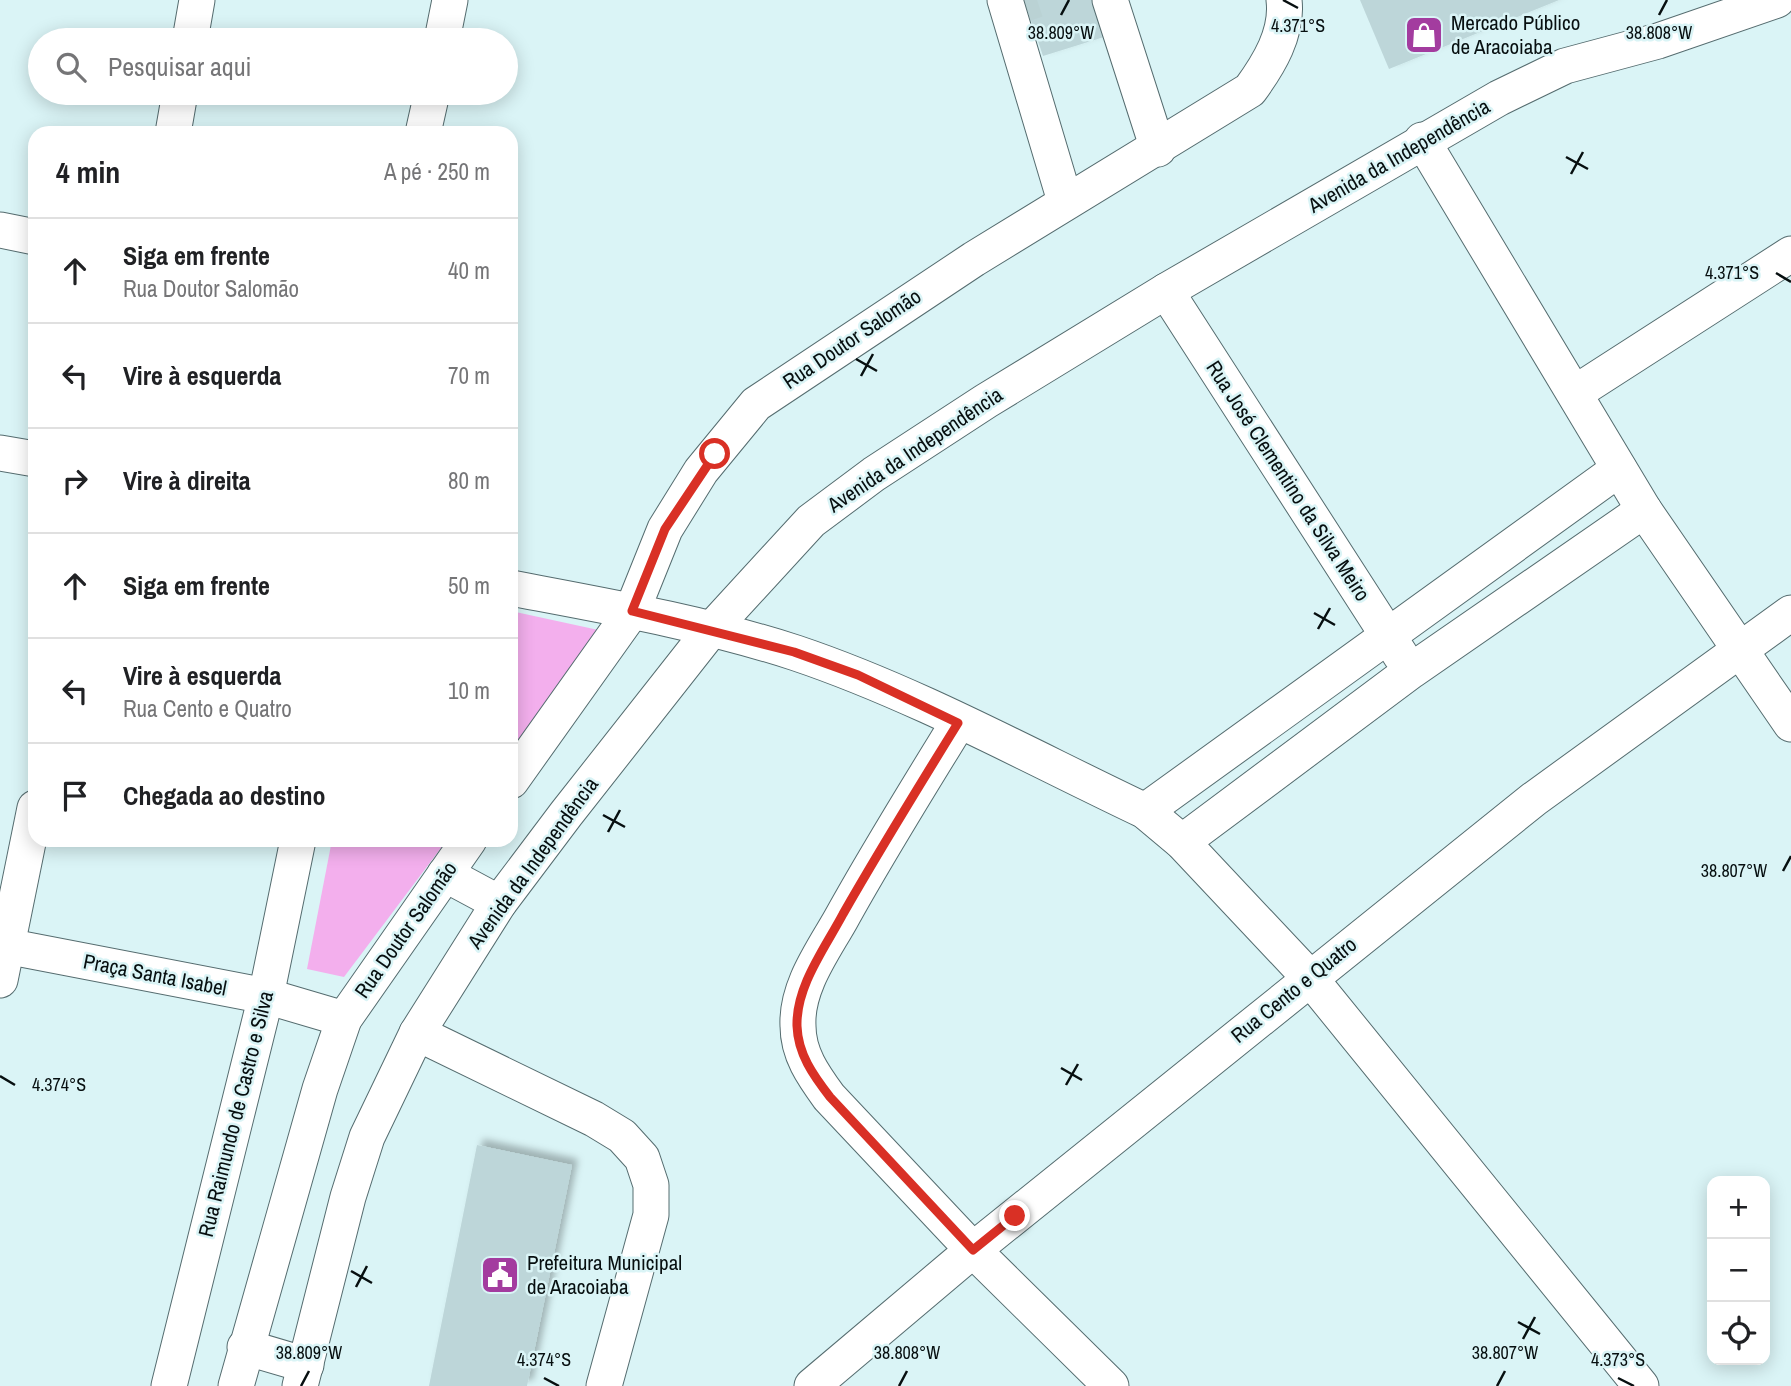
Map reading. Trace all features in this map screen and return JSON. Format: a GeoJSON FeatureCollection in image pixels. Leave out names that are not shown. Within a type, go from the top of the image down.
{"type":"FeatureCollection","features":[{"type":"Feature","properties":{"kind":"street"},"geometry":{"type":"LineString","coordinates":[[192,28],[197,0]]}},
{"type":"Feature","properties":{"kind":"street"},"geometry":{"type":"LineString","coordinates":[[444,28],[450,0]]}},
{"type":"Feature","properties":{"kind":"street"},"geometry":{"type":"LineString","coordinates":[[1110,0],[1158,149]]}},
{"type":"Feature","properties":{"kind":"street","name":"Rua Doutor Salomão"},"geometry":{"type":"LineString","coordinates":[[518,771],[632,611],[665,529],[701,471],[756,404],[838,347],[1065,201],[1158,149],[1250,90],[1270,61],[1286,15],[1284,0]]}},
{"type":"Feature","properties":{"kind":"street","name":"Avenida da Independência"},"geometry":{"type":"LineString","coordinates":[[303,1376],[348,1197],[367,1137],[417,1033],[499,903],[710,631],[811,521],[863,481],[985,401],[1422,140],[1565,66],[1658,41],[1777,0]]}},
{"type":"Feature","properties":{"kind":"street"},"geometry":{"type":"LineString","coordinates":[[1013,5],[1065,201]]}},
{"type":"Feature","properties":{"kind":"street"},"geometry":{"type":"LineString","coordinates":[[174,126],[178,105]]}},
{"type":"Feature","properties":{"kind":"street"},"geometry":{"type":"LineString","coordinates":[[425,126],[430,105]]}},
{"type":"Feature","properties":{"kind":"street"},"geometry":{"type":"LineString","coordinates":[[1422,140],[1644,510],[1791,724]]}},
{"type":"Feature","properties":{"kind":"street"},"geometry":{"type":"LineString","coordinates":[[0,230],[28,235]]}},
{"type":"Feature","properties":{"kind":"street"},"geometry":{"type":"LineString","coordinates":[[1575,393],[1791,254]]}},
{"type":"Feature","properties":{"kind":"street","name":"Rua José Clementino da Silva Meiro"},"geometry":{"type":"LineString","coordinates":[[1166,291],[1411,671]]}},
{"type":"Feature","properties":{"kind":"street"},"geometry":{"type":"LineString","coordinates":[[0,453],[28,458]]}},
{"type":"Feature","properties":{"kind":"street"},"geometry":{"type":"LineString","coordinates":[[1145,811],[1619,469]]}},
{"type":"Feature","properties":{"kind":"street"},"geometry":{"type":"LineString","coordinates":[[1182,842],[1411,671],[1644,510]]}},
{"type":"Feature","properties":{"kind":"street"},"geometry":{"type":"LineString","coordinates":[[518,588],[632,611],[794,652],[858,675],[1145,811],[1182,842],[1309,977],[1641,1386]]}},
{"type":"Feature","properties":{"kind":"street","name":"Rua Cento e Quatro"},"geometry":{"type":"LineString","coordinates":[[812,1386],[973,1250],[1309,977],[1534,799],[1791,612]]}},
{"type":"Feature","properties":{"kind":"street"},"geometry":{"type":"LineString","coordinates":[[958,723],[863,878],[810,975],[800,1002],[797,1024],[799,1043],[810,1071],[830,1097],[973,1250],[1111,1386]]}},
{"type":"Feature","properties":{"kind":"street"},"geometry":{"type":"LineString","coordinates":[[0,981],[28,841]]}},
{"type":"Feature","properties":{"kind":"street","name":"Rua Raimundo de Castro e Silva"},"geometry":{"type":"LineString","coordinates":[[169,1386],[266,996],[297,847]]}},
{"type":"Feature","properties":{"kind":"street","name":"Rua Doutor Salomão"},"geometry":{"type":"LineString","coordinates":[[236,1386],[320,1089],[344,1020],[464,847]]}},
{"type":"Feature","properties":{"kind":"street"},"geometry":{"type":"LineString","coordinates":[[445,874],[499,903]]}},
{"type":"Feature","properties":{"kind":"street","name":"Praça Santa Isabel"},"geometry":{"type":"LineString","coordinates":[[6,946],[266,996],[344,1020]]}},
{"type":"Feature","properties":{"kind":"street"},"geometry":{"type":"LineString","coordinates":[[417,1033],[594,1119],[622,1136],[642,1158],[651,1185],[652,1215],[604,1386]]}},
{"type":"Feature","properties":{"kind":"street"},"geometry":{"type":"LineString","coordinates":[[245,1347],[303,1376]]}},
{"type":"Feature","properties":{"kind":"shaded area"},"geometry":{"type":"Polygon","coordinates":[[[518,613],[603,631],[518,745],[518,613]]]}},
{"type":"Feature","properties":{"kind":"shaded area"},"geometry":{"type":"Polygon","coordinates":[[[331,847],[442,847],[344,977],[307,969],[331,847]]]}},
{"type":"Feature","properties":{"kind":"building"},"geometry":{"type":"Polygon","coordinates":[[[1024,0],[1092,0],[1104,37],[1043,56],[1024,0]]]}},
{"type":"Feature","properties":{"kind":"building","name":"Mercado Público de Aracoiaba"},"geometry":{"type":"Polygon","coordinates":[[[1360,0],[1559,0],[1389,69],[1360,0]]]}},
{"type":"Feature","properties":{"kind":"building","name":"Prefeitura Municipal de Aracoiaba"},"geometry":{"type":"Polygon","coordinates":[[[477,1145],[572,1165],[527,1386],[429,1386],[477,1145]]]}},
{"type":"Feature","properties":{"kind":"tunnel"},"geometry":{"type":"LineString","coordinates":[[1025,4],[1037,0]]}},
{"type":"Feature","properties":{"kind":"place","name":"Mercado Público de Aracoiaba"},"geometry":{"type":"Point","coordinates":[1424,35]}},
{"type":"Feature","properties":{"kind":"place","name":"Prefeitura Municipal de Aracoiaba"},"geometry":{"type":"Point","coordinates":[500,1275]}},
{"type":"Feature","properties":{"kind":"route"},"geometry":{"type":"LineString","coordinates":[[715,454],[701,471],[665,529],[632,611],[794,652],[858,675],[958,723],[863,878],[810,975],[800,1002],[797,1024],[799,1043],[810,1071],[830,1097],[973,1250],[1015,1216]]}}]}
